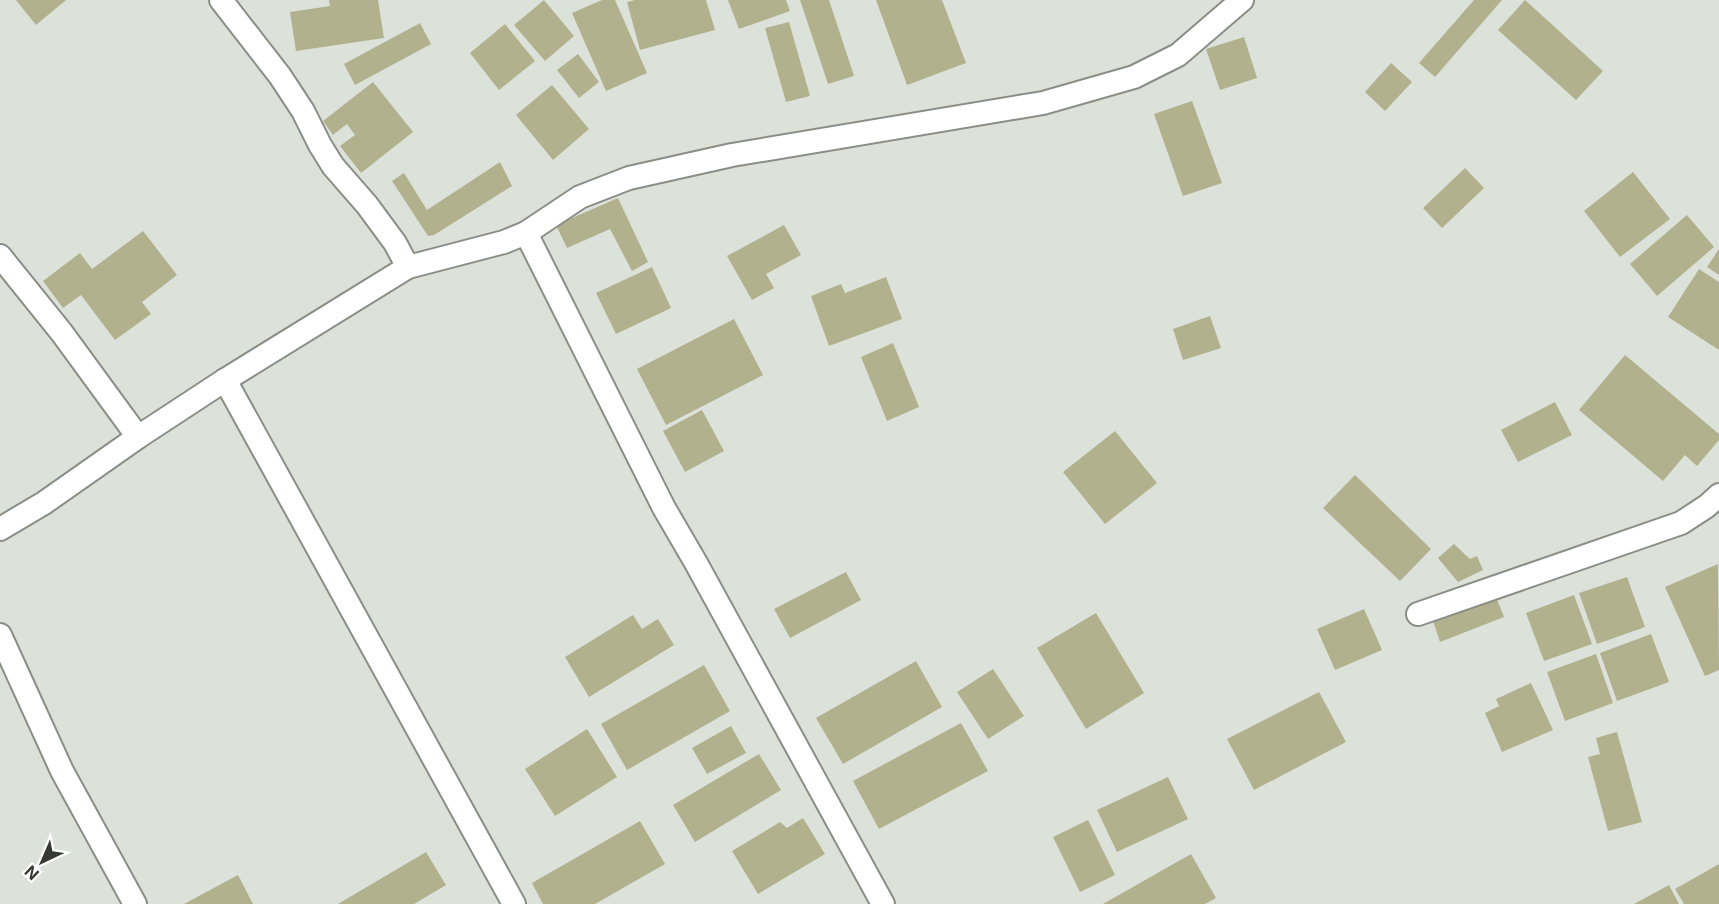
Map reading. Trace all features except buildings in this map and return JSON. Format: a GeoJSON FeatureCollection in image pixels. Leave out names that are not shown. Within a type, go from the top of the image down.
{"type":"FeatureCollection","features":[{"type":"Feature","properties":{"kind":"street"},"geometry":{"type":"LineString","coordinates":[[221,0],[280,76],[303,111],[333,166],[367,205],[395,243],[408,267]]}},
{"type":"Feature","properties":{"kind":"street"},"geometry":{"type":"LineString","coordinates":[[0,529],[44,503],[138,436],[225,380],[408,267],[504,242],[526,233],[580,197],[629,178],[809,141],[1043,103],[1134,77],[1178,55],[1242,0]]}},
{"type":"Feature","properties":{"kind":"street"},"geometry":{"type":"LineString","coordinates":[[526,233],[664,508],[883,904]]}},
{"type":"Feature","properties":{"kind":"street"},"geometry":{"type":"LineString","coordinates":[[0,256],[63,333],[138,436]]}},
{"type":"Feature","properties":{"kind":"street"},"geometry":{"type":"LineString","coordinates":[[225,380],[514,904]]}},
{"type":"Feature","properties":{"kind":"street"},"geometry":{"type":"LineString","coordinates":[[1418,614],[1681,524],[1719,495]]}},
{"type":"Feature","properties":{"kind":"street"},"geometry":{"type":"LineString","coordinates":[[0,635],[62,771],[135,904]]}}]}
